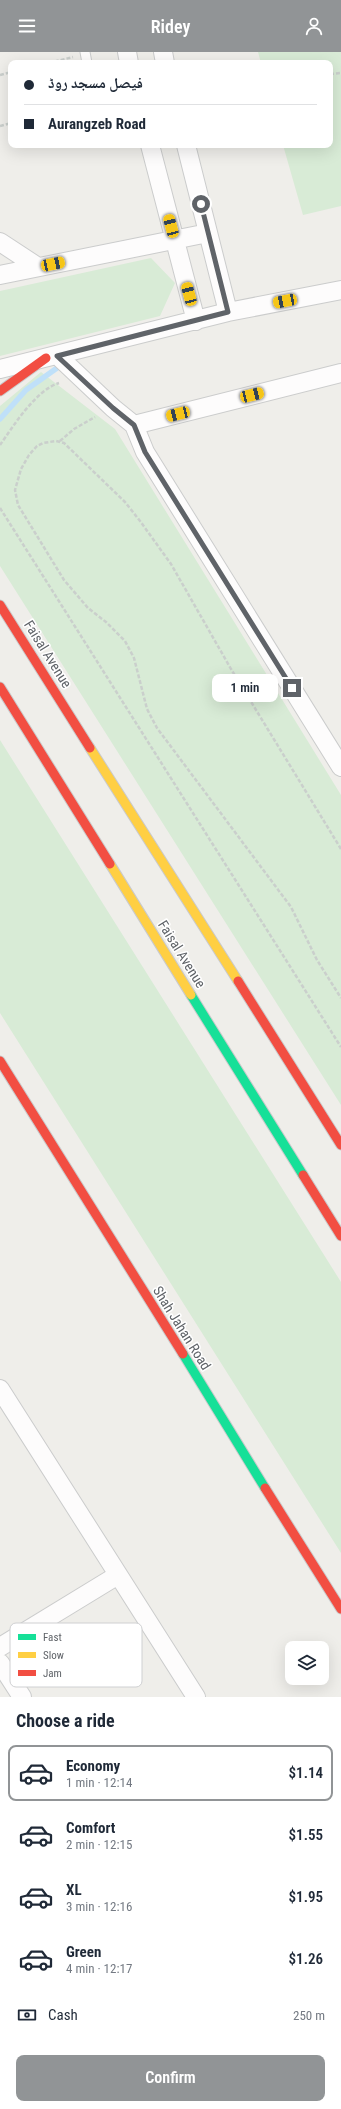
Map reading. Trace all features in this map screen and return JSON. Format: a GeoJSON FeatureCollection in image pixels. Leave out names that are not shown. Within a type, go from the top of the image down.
{"type":"FeatureCollection","features":[{"type":"Feature","properties":{"kind":"main road"},"geometry":{"type":"LineString","coordinates":[[0,391],[52,357]]}},
{"type":"Feature","properties":{"kind":"main road","name":"Faisal Avenue"},"geometry":{"type":"LineString","coordinates":[[0,605],[341,1145]]}},
{"type":"Feature","properties":{"kind":"main road","name":"Faisal Avenue"},"geometry":{"type":"LineString","coordinates":[[0,688],[341,1236]]}},
{"type":"Feature","properties":{"kind":"main road","name":"Shah Jahan Road"},"geometry":{"type":"LineString","coordinates":[[0,1060],[341,1609]]}},
{"type":"Feature","properties":{"kind":"street"},"geometry":{"type":"LineString","coordinates":[[151,148],[196,321]]}},
{"type":"Feature","properties":{"kind":"street"},"geometry":{"type":"LineString","coordinates":[[187,148],[228,312]]}},
{"type":"Feature","properties":{"kind":"street"},"geometry":{"type":"LineString","coordinates":[[0,276],[208,233]]}},
{"type":"Feature","properties":{"kind":"street"},"geometry":{"type":"LineString","coordinates":[[0,242],[38,267]]}},
{"type":"Feature","properties":{"kind":"street"},"geometry":{"type":"LineString","coordinates":[[0,369],[228,312],[341,290]]}},
{"type":"Feature","properties":{"kind":"street"},"geometry":{"type":"LineString","coordinates":[[52,357],[78,376],[134,425],[145,452],[341,767]]}},
{"type":"Feature","properties":{"kind":"street"},"geometry":{"type":"LineString","coordinates":[[134,425],[341,373]]}},
{"type":"Feature","properties":{"kind":"street"},"geometry":{"type":"LineString","coordinates":[[0,1389],[118,1575],[192,1696]]}},
{"type":"Feature","properties":{"kind":"street"},"geometry":{"type":"LineString","coordinates":[[38,1623],[118,1575]]}},
{"type":"Feature","properties":{"kind":"street"},"geometry":{"type":"LineString","coordinates":[[0,1646],[10,1640]]}},
{"type":"Feature","properties":{"kind":"street"},"geometry":{"type":"LineString","coordinates":[[0,1663],[10,1678]]}},
{"type":"Feature","properties":{"kind":"street"},"geometry":{"type":"LineString","coordinates":[[16,1687],[22,1697]]}},
{"type":"Feature","properties":{"kind":"path"},"geometry":{"type":"LineString","coordinates":[[65,60],[86,56]]}},
{"type":"Feature","properties":{"kind":"path"},"geometry":{"type":"LineString","coordinates":[[0,444],[20,417],[49,386],[78,376]]}},
{"type":"Feature","properties":{"kind":"path"},"geometry":{"type":"LineString","coordinates":[[60,442],[74,429],[113,408]]}},
{"type":"Feature","properties":{"kind":"path"},"geometry":{"type":"LineString","coordinates":[[341,849],[231,669],[171,564],[125,502],[64,443],[43,443],[37,446],[29,455],[21,469],[16,484],[15,490],[18,505],[64,580],[88,608],[106,622],[125,641],[134,658],[147,709],[157,728],[291,907],[316,960],[341,998]]}},
{"type":"Feature","properties":{"kind":"path"},"geometry":{"type":"LineString","coordinates":[[0,508],[341,1047]]}},
{"type":"Feature","properties":{"kind":"green space"},"geometry":{"type":"Polygon","coordinates":[[[258,52],[341,52],[341,206],[303,215],[284,148],[333,148],[333,60],[260,60],[258,52]]]}},
{"type":"Feature","properties":{"kind":"green space"},"geometry":{"type":"Polygon","coordinates":[[[151,258],[175,283],[160,316],[0,356],[0,291],[151,258]]]}},
{"type":"Feature","properties":{"kind":"green space"},"geometry":{"type":"Polygon","coordinates":[[[41,372],[115,429],[341,795],[341,1105],[0,566],[0,406],[41,372]]]}},
{"type":"Feature","properties":{"kind":"green space"},"geometry":{"type":"Polygon","coordinates":[[[0,740],[341,1282],[341,1553],[0,1013],[0,740]]]}},
{"type":"Feature","properties":{"kind":"waterway"},"geometry":{"type":"LineString","coordinates":[[0,419],[26,390],[57,368]]}},
{"type":"Feature","properties":{"kind":"traffic: fast"},"geometry":{"type":"LineString","coordinates":[[191,995],[303,1175]]}},
{"type":"Feature","properties":{"kind":"traffic: fast"},"geometry":{"type":"LineString","coordinates":[[183,1354],[265,1488]]}},
{"type":"Feature","properties":{"kind":"traffic: slow"},"geometry":{"type":"LineString","coordinates":[[90,748],[238,981]]}},
{"type":"Feature","properties":{"kind":"traffic: slow"},"geometry":{"type":"LineString","coordinates":[[110,864],[191,995]]}},
{"type":"Feature","properties":{"kind":"traffic: jam"},"geometry":{"type":"LineString","coordinates":[[0,391],[46,358]]}},
{"type":"Feature","properties":{"kind":"traffic: jam"},"geometry":{"type":"LineString","coordinates":[[0,605],[90,748]]}},
{"type":"Feature","properties":{"kind":"traffic: jam"},"geometry":{"type":"LineString","coordinates":[[0,687],[110,864]]}},
{"type":"Feature","properties":{"kind":"traffic: jam"},"geometry":{"type":"LineString","coordinates":[[238,981],[341,1145]]}},
{"type":"Feature","properties":{"kind":"traffic: jam"},"geometry":{"type":"LineString","coordinates":[[0,1061],[183,1354]]}},
{"type":"Feature","properties":{"kind":"traffic: jam"},"geometry":{"type":"LineString","coordinates":[[303,1175],[341,1236]]}},
{"type":"Feature","properties":{"kind":"traffic: jam"},"geometry":{"type":"LineString","coordinates":[[265,1488],[341,1609]]}},
{"type":"Feature","properties":{"kind":"route"},"geometry":{"type":"LineString","coordinates":[[201,204],[228,312],[57,356],[113,408],[134,425],[145,452],[292,688]]}}]}
